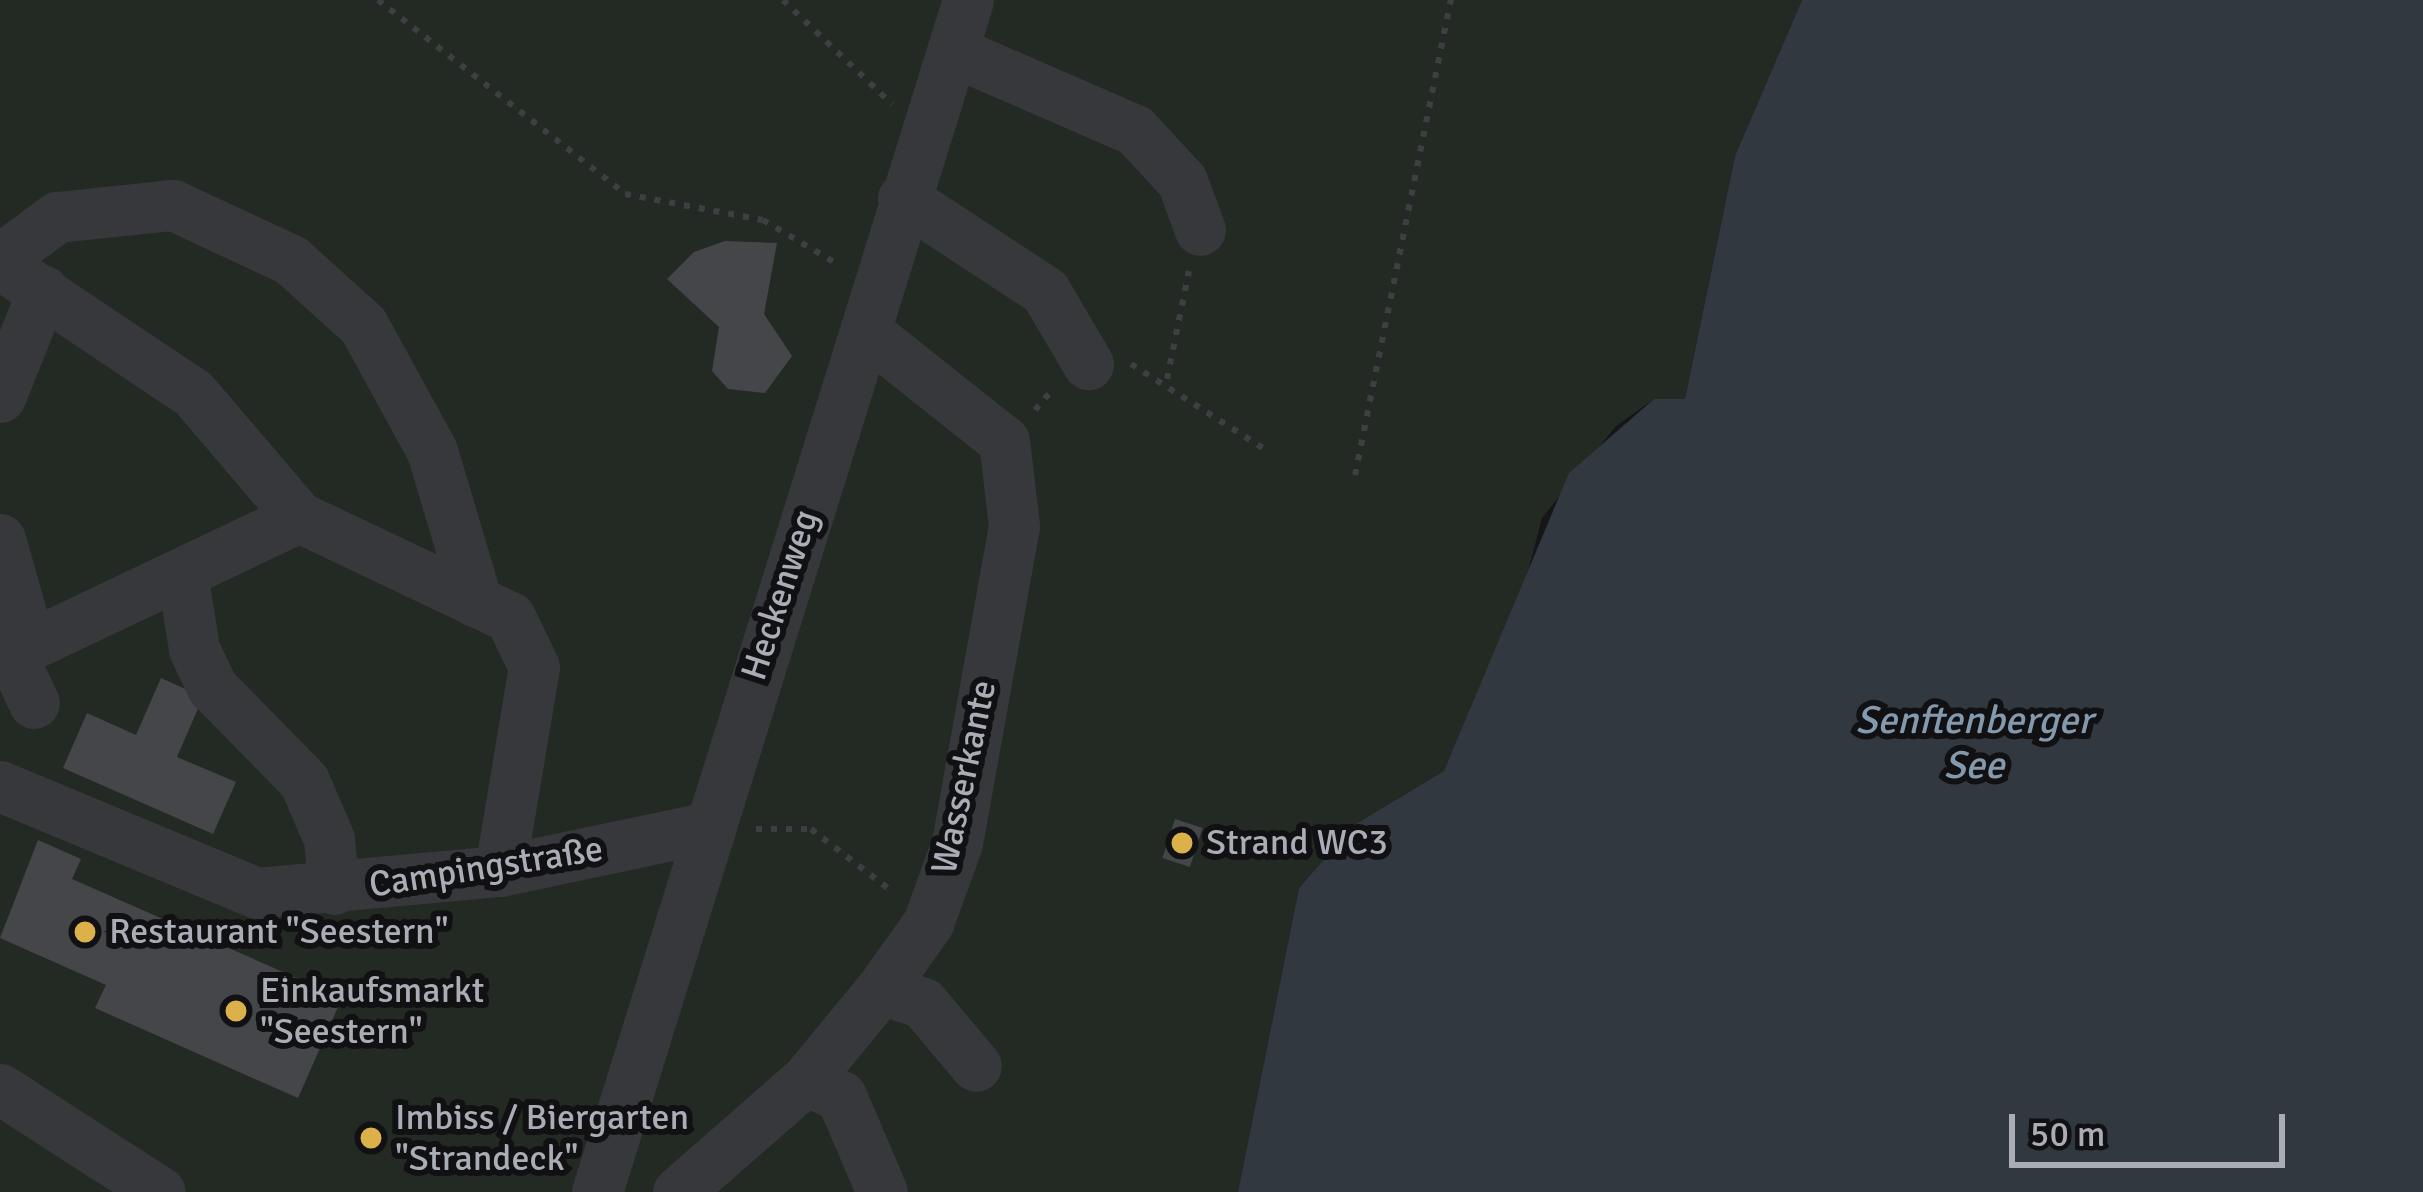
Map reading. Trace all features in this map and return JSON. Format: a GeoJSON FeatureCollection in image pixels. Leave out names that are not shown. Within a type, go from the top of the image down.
{"type":"FeatureCollection","features":[{"type":"Feature","properties":{"kind":"street","name":"Heckenweg"},"geometry":{"type":"LineString","coordinates":[[597,1192],[704,828],[872,309],[921,132],[968,0]]}},
{"type":"Feature","properties":{"kind":"street"},"geometry":{"type":"LineString","coordinates":[[953,51],[1135,130],[1182,181],[1200,230]]}},
{"type":"Feature","properties":{"kind":"street"},"geometry":{"type":"LineString","coordinates":[[903,198],[1046,291],[1088,364]]}},
{"type":"Feature","properties":{"kind":"street"},"geometry":{"type":"LineString","coordinates":[[477,602],[422,433],[363,325],[291,260],[173,205],[57,218],[0,261],[193,392],[298,517],[477,602],[510,616],[534,667],[500,871]]}},
{"type":"Feature","properties":{"kind":"street"},"geometry":{"type":"LineString","coordinates":[[0,398],[43,290]]}},
{"type":"Feature","properties":{"kind":"street","name":"Wasserkante"},"geometry":{"type":"LineString","coordinates":[[685,1191],[806,1081],[880,989],[928,923],[958,843],[1011,505],[1004,441],[872,309]]}},
{"type":"Feature","properties":{"kind":"street"},"geometry":{"type":"LineString","coordinates":[[14,653],[298,517]]}},
{"type":"Feature","properties":{"kind":"street"},"geometry":{"type":"LineString","coordinates":[[0,539],[14,653],[34,703]]}},
{"type":"Feature","properties":{"kind":"street"},"geometry":{"type":"LineString","coordinates":[[182,573],[203,668],[304,781],[329,838],[334,890]]}},
{"type":"Feature","properties":{"kind":"street","name":"Campingstraße"},"geometry":{"type":"LineString","coordinates":[[0,786],[257,893],[334,890],[500,871],[704,828]]}},
{"type":"Feature","properties":{"kind":"street"},"geometry":{"type":"LineString","coordinates":[[880,989],[923,1003],[976,1066]]}},
{"type":"Feature","properties":{"kind":"street"},"geometry":{"type":"LineString","coordinates":[[806,1081],[841,1096],[882,1192]]}},
{"type":"Feature","properties":{"kind":"street"},"geometry":{"type":"LineString","coordinates":[[0,1089],[160,1192]]}},
{"type":"Feature","properties":{"kind":"path"},"geometry":{"type":"LineString","coordinates":[[378,0],[625,194],[763,220],[872,309]]}},
{"type":"Feature","properties":{"kind":"path"},"geometry":{"type":"LineString","coordinates":[[783,0],[921,132]]}},
{"type":"Feature","properties":{"kind":"path"},"geometry":{"type":"LineString","coordinates":[[1355,476],[1451,0]]}},
{"type":"Feature","properties":{"kind":"path"},"geometry":{"type":"LineString","coordinates":[[1200,230],[1167,379],[1269,452]]}},
{"type":"Feature","properties":{"kind":"path"},"geometry":{"type":"LineString","coordinates":[[704,828],[811,830],[928,923]]}},
{"type":"Feature","properties":{"kind":"shaded area"},"geometry":{"type":"Polygon","coordinates":[[[0,0],[1802,0],[1735,156],[1685,399],[1654,399],[1616,426],[1542,518],[1517,613],[1444,771],[1354,825],[1299,888],[1238,1192],[0,1192],[0,0]]]}},
{"type":"Feature","properties":{"kind":"water","name":"Senftenberger See"},"geometry":{"type":"Polygon","coordinates":[[[1802,0],[2423,0],[2423,1192],[1238,1192],[1299,888],[1354,825],[1444,771],[1569,473],[1654,399],[1685,399],[1735,156],[1802,0]]]}},
{"type":"Feature","properties":{"kind":"building"},"geometry":{"type":"Polygon","coordinates":[[[725,241],[777,243],[764,314],[792,356],[765,393],[728,389],[712,371],[719,327],[667,279],[694,252],[725,241]]]}},
{"type":"Feature","properties":{"kind":"building"},"geometry":{"type":"Polygon","coordinates":[[[161,678],[203,697],[177,757],[236,782],[213,834],[63,768],[87,713],[136,735],[161,678]]]}},
{"type":"Feature","properties":{"kind":"building","name":"Strand WC3"},"geometry":{"type":"Polygon","coordinates":[[[1175,819],[1203,828],[1190,867],[1162,858],[1175,819]]]}},
{"type":"Feature","properties":{"kind":"building"},"geometry":{"type":"Polygon","coordinates":[[[38,840],[81,859],[72,879],[342,998],[298,1098],[95,1008],[106,985],[0,938],[38,840]]]}},
{"type":"Feature","properties":{"kind":"place","name":"Strand WC3"},"geometry":{"type":"Point","coordinates":[1182,843]}},
{"type":"Feature","properties":{"kind":"place","name":"Restaurant \"Seestern\""},"geometry":{"type":"Point","coordinates":[85,932]}},
{"type":"Feature","properties":{"kind":"place","name":"Einkaufsmarkt \"Seestern\""},"geometry":{"type":"Point","coordinates":[236,1011]}},
{"type":"Feature","properties":{"kind":"place","name":"Imbiss / Biergarten \"Strandeck\""},"geometry":{"type":"Point","coordinates":[371,1138]}}]}
